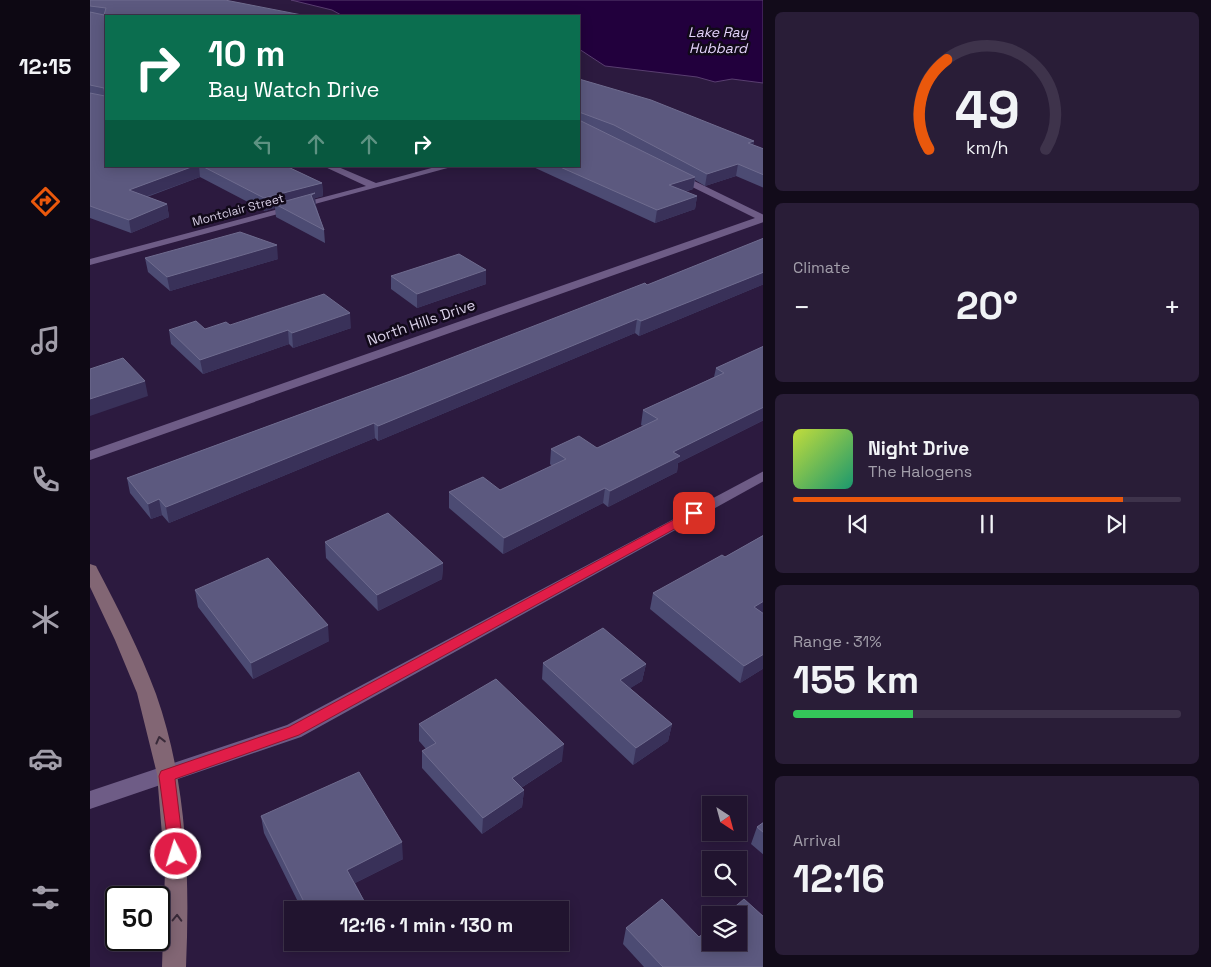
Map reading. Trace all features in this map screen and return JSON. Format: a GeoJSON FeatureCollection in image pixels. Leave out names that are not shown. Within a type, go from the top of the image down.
{"type":"FeatureCollection","features":[{"type":"Feature","properties":{"kind":"main road"},"geometry":{"type":"LineString","coordinates":[[90,570],[126,642],[140,676],[159,735],[166,776],[177,870],[174,967]]}},
{"type":"Feature","properties":{"kind":"street"},"geometry":{"type":"LineString","coordinates":[[329,167],[375,186]]}},
{"type":"Feature","properties":{"kind":"street","name":"Montclair Street"},"geometry":{"type":"LineString","coordinates":[[90,262],[447,167]]}},
{"type":"Feature","properties":{"kind":"street"},"geometry":{"type":"LineString","coordinates":[[667,171],[763,219]]}},
{"type":"Feature","properties":{"kind":"street","name":"North Hills Drive"},"geometry":{"type":"LineString","coordinates":[[90,456],[763,219]]}},
{"type":"Feature","properties":{"kind":"street"},"geometry":{"type":"LineString","coordinates":[[90,248],[108,257]]}},
{"type":"Feature","properties":{"kind":"street"},"geometry":{"type":"LineString","coordinates":[[90,800],[166,776],[294,731],[763,476]]}},
{"type":"Feature","properties":{"kind":"water","name":"Lake Ray Hubbard"},"geometry":{"type":"Polygon","coordinates":[[[291,0],[763,0],[763,83],[732,79],[715,82],[697,77],[605,66],[580,50],[580,15],[341,15],[332,10],[291,0]]]}},
{"type":"Feature","properties":{"kind":"building"},"geometry":{"type":"Polygon","coordinates":[[[90,0],[225,0],[302,15],[105,15],[105,96],[104,88],[90,85],[90,12],[104,15],[106,8],[90,6],[90,0]]]}},
{"type":"Feature","properties":{"kind":"building"},"geometry":{"type":"Polygon","coordinates":[[[580,79],[651,100],[754,141],[748,143],[763,149],[763,175],[738,164],[707,174],[614,125],[580,112],[580,79]]]}},
{"type":"Feature","properties":{"kind":"building"},"geometry":{"type":"Polygon","coordinates":[[[90,93],[105,96],[105,167],[191,167],[129,190],[167,204],[129,220],[90,206],[90,93]]]}},
{"type":"Feature","properties":{"kind":"building"},"geometry":{"type":"Polygon","coordinates":[[[580,120],[695,177],[669,185],[697,196],[657,210],[560,167],[580,167],[580,120]]]}},
{"type":"Feature","properties":{"kind":"building"},"geometry":{"type":"Polygon","coordinates":[[[204,167],[288,167],[322,183],[264,198],[204,167]]]}},
{"type":"Feature","properties":{"kind":"building"},"geometry":{"type":"Polygon","coordinates":[[[315,193],[311,195],[324,230],[275,204],[315,193]]]}},
{"type":"Feature","properties":{"kind":"building"},"geometry":{"type":"Polygon","coordinates":[[[240,232],[277,245],[167,277],[145,258],[240,232]]]}},
{"type":"Feature","properties":{"kind":"building"},"geometry":{"type":"Polygon","coordinates":[[[763,238],[763,272],[641,321],[637,319],[378,426],[374,423],[166,507],[159,499],[148,504],[127,478],[407,375],[645,283],[647,285],[763,238]]]}},
{"type":"Feature","properties":{"kind":"building"},"geometry":{"type":"Polygon","coordinates":[[[459,254],[486,270],[417,294],[391,276],[459,254]]]}},
{"type":"Feature","properties":{"kind":"building"},"geometry":{"type":"Polygon","coordinates":[[[324,294],[350,313],[292,333],[288,330],[200,360],[169,330],[196,321],[205,329],[226,322],[230,325],[324,294]]]}},
{"type":"Feature","properties":{"kind":"building"},"geometry":{"type":"Polygon","coordinates":[[[763,346],[763,407],[673,452],[680,456],[610,491],[605,488],[504,538],[449,492],[483,477],[500,490],[566,459],[551,449],[579,436],[597,448],[658,419],[643,410],[724,373],[716,368],[763,346]]]}},
{"type":"Feature","properties":{"kind":"building"},"geometry":{"type":"Polygon","coordinates":[[[123,358],[145,381],[90,399],[90,369],[123,358]]]}},
{"type":"Feature","properties":{"kind":"building"},"geometry":{"type":"Polygon","coordinates":[[[388,513],[443,563],[377,595],[325,542],[388,513]]]}},
{"type":"Feature","properties":{"kind":"building"},"geometry":{"type":"Polygon","coordinates":[[[763,536],[763,602],[754,607],[763,613],[763,655],[744,666],[653,593],[722,555],[725,557],[763,536]]]}},
{"type":"Feature","properties":{"kind":"building"},"geometry":{"type":"Polygon","coordinates":[[[268,558],[328,625],[251,663],[195,590],[268,558]]]}},
{"type":"Feature","properties":{"kind":"building"},"geometry":{"type":"Polygon","coordinates":[[[603,628],[646,664],[620,680],[672,724],[636,748],[543,663],[603,628]]]}},
{"type":"Feature","properties":{"kind":"building"},"geometry":{"type":"Polygon","coordinates":[[[496,679],[564,744],[512,778],[524,790],[483,818],[422,751],[436,743],[419,724],[496,679]]]}},
{"type":"Feature","properties":{"kind":"building"},"geometry":{"type":"Polygon","coordinates":[[[359,772],[402,842],[347,870],[364,901],[304,901],[261,816],[359,772]]]}},
{"type":"Feature","properties":{"kind":"building"},"geometry":{"type":"Polygon","coordinates":[[[763,823],[763,832],[757,827],[763,823]]]}},
{"type":"Feature","properties":{"kind":"building"},"geometry":{"type":"Polygon","coordinates":[[[662,899],[699,937],[702,934],[702,951],[747,951],[747,906],[736,906],[744,899],[763,916],[763,967],[663,967],[626,928],[662,899]]]}},
{"type":"Feature","properties":{"kind":"route"},"geometry":{"type":"LineString","coordinates":[[176,854],[166,776],[294,731],[694,513]]}}]}
